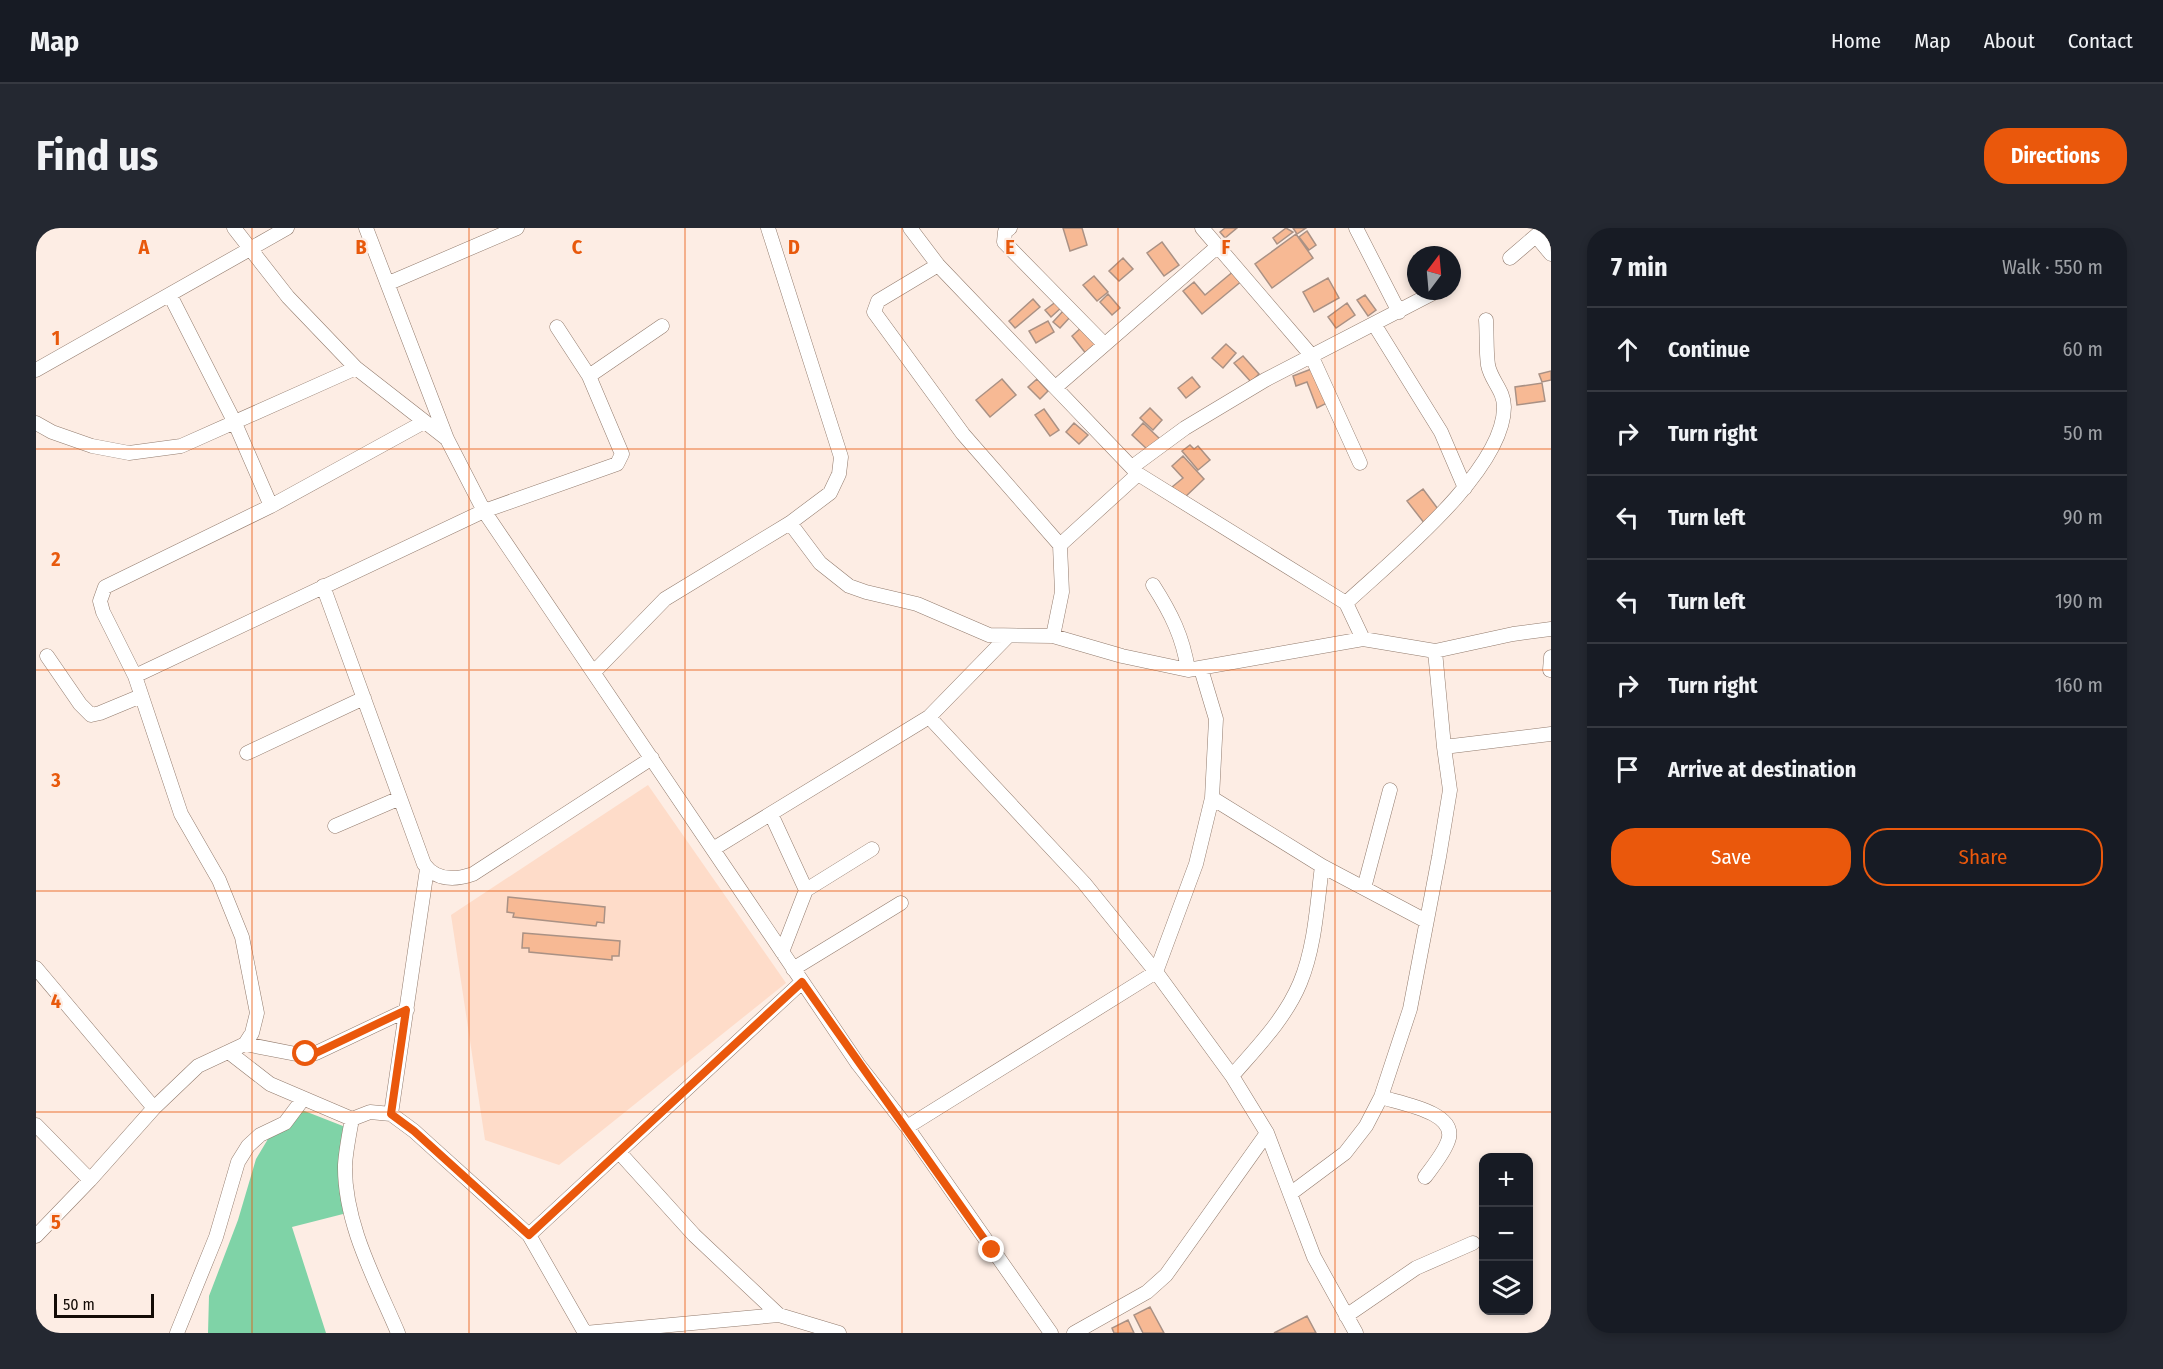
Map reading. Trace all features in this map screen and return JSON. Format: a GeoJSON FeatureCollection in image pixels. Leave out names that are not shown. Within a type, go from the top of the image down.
{"type":"FeatureCollection","features":[{"type":"Feature","properties":{"kind":"street"},"geometry":{"type":"LineString","coordinates":[[234,228],[288,297],[356,368],[447,439]]}},
{"type":"Feature","properties":{"kind":"street"},"geometry":{"type":"LineString","coordinates":[[36,370],[287,228]]}},
{"type":"Feature","properties":{"kind":"street"},"geometry":{"type":"LineString","coordinates":[[366,228],[447,439],[484,511],[858,1064],[907,1127],[1051,1333]]}},
{"type":"Feature","properties":{"kind":"street"},"geometry":{"type":"LineString","coordinates":[[389,283],[517,228]]}},
{"type":"Feature","properties":{"kind":"street"},"geometry":{"type":"LineString","coordinates":[[594,672],[665,599],[790,523],[830,493],[839,474],[841,456],[768,228]]}},
{"type":"Feature","properties":{"kind":"street"},"geometry":{"type":"LineString","coordinates":[[910,228],[938,264],[1135,470],[1346,603],[1363,639]]}},
{"type":"Feature","properties":{"kind":"street"},"geometry":{"type":"LineString","coordinates":[[1010,228],[1005,232],[1004,242],[1104,344]]}},
{"type":"Feature","properties":{"kind":"street"},"geometry":{"type":"LineString","coordinates":[[1202,228],[1311,355],[1360,463]]}},
{"type":"Feature","properties":{"kind":"street"},"geometry":{"type":"LineString","coordinates":[[1356,228],[1399,312]]}},
{"type":"Feature","properties":{"kind":"street"},"geometry":{"type":"LineString","coordinates":[[1510,258],[1541,232],[1551,254]]}},
{"type":"Feature","properties":{"kind":"street"},"geometry":{"type":"LineString","coordinates":[[1057,386],[1217,247]]}},
{"type":"Feature","properties":{"kind":"street"},"geometry":{"type":"LineString","coordinates":[[938,264],[878,301],[874,312],[963,434],[1060,545],[1062,592],[1053,636]]}},
{"type":"Feature","properties":{"kind":"street"},"geometry":{"type":"LineString","coordinates":[[170,295],[234,421],[271,506]]}},
{"type":"Feature","properties":{"kind":"street"},"geometry":{"type":"LineString","coordinates":[[1060,545],[1135,470],[1185,428],[1311,355],[1421,300]]}},
{"type":"Feature","properties":{"kind":"street"},"geometry":{"type":"LineString","coordinates":[[1346,603],[1428,527],[1465,488],[1489,453],[1501,427],[1504,408],[1502,392],[1488,366],[1486,320]]}},
{"type":"Feature","properties":{"kind":"street"},"geometry":{"type":"LineString","coordinates":[[1374,324],[1441,432],[1465,488]]}},
{"type":"Feature","properties":{"kind":"street"},"geometry":{"type":"LineString","coordinates":[[589,376],[662,326]]}},
{"type":"Feature","properties":{"kind":"street"},"geometry":{"type":"LineString","coordinates":[[135,676],[484,511],[617,464],[622,454],[589,376],[557,327]]}},
{"type":"Feature","properties":{"kind":"street"},"geometry":{"type":"LineString","coordinates":[[36,423],[52,432],[92,446],[129,453],[181,446],[356,368]]}},
{"type":"Feature","properties":{"kind":"street"},"geometry":{"type":"LineString","coordinates":[[36,1236],[90,1180],[154,1107],[198,1066],[245,1044],[252,1033],[257,1013],[242,937],[219,880],[181,814],[135,676],[103,612],[100,601],[105,587],[271,506],[424,422]]}},
{"type":"Feature","properties":{"kind":"street"},"geometry":{"type":"LineString","coordinates":[[790,523],[820,563],[849,586],[866,592],[901,598],[972,629],[1007,637],[1053,636],[1122,656],[1195,670],[1363,639],[1435,651],[1513,634],[1551,629]]}},
{"type":"Feature","properties":{"kind":"street"},"geometry":{"type":"LineString","coordinates":[[907,1127],[1156,972],[1196,864],[1212,798],[1216,719],[1172,615],[1154,585]]}},
{"type":"Feature","properties":{"kind":"street"},"geometry":{"type":"LineString","coordinates":[[323,586],[427,869],[391,1114]]}},
{"type":"Feature","properties":{"kind":"street"},"geometry":{"type":"LineString","coordinates":[[713,849],[929,717],[1007,637]]}},
{"type":"Feature","properties":{"kind":"street"},"geometry":{"type":"LineString","coordinates":[[1290,1194],[1345,1153],[1366,1126],[1381,1097],[1410,1010],[1450,790],[1435,651]]}},
{"type":"Feature","properties":{"kind":"street"},"geometry":{"type":"LineString","coordinates":[[47,656],[80,704],[91,714],[100,713],[141,696]]}},
{"type":"Feature","properties":{"kind":"street"},"geometry":{"type":"LineString","coordinates":[[247,753],[364,698]]}},
{"type":"Feature","properties":{"kind":"street"},"geometry":{"type":"LineString","coordinates":[[929,717],[1084,883],[1156,972],[1232,1076],[1267,1133],[1314,1257],[1356,1333]]}},
{"type":"Feature","properties":{"kind":"street"},"geometry":{"type":"LineString","coordinates":[[1444,747],[1551,734]]}},
{"type":"Feature","properties":{"kind":"street"},"geometry":{"type":"LineString","coordinates":[[427,869],[453,879],[473,874],[652,758]]}},
{"type":"Feature","properties":{"kind":"street"},"geometry":{"type":"LineString","coordinates":[[1364,888],[1390,790]]}},
{"type":"Feature","properties":{"kind":"street"},"geometry":{"type":"LineString","coordinates":[[335,826],[400,798]]}},
{"type":"Feature","properties":{"kind":"street"},"geometry":{"type":"LineString","coordinates":[[1212,798],[1322,866],[1426,921]]}},
{"type":"Feature","properties":{"kind":"street"},"geometry":{"type":"LineString","coordinates":[[771,814],[806,890]]}},
{"type":"Feature","properties":{"kind":"street"},"geometry":{"type":"LineString","coordinates":[[782,952],[806,890],[872,849]]}},
{"type":"Feature","properties":{"kind":"street"},"geometry":{"type":"LineString","coordinates":[[1232,1076],[1275,1027],[1300,983],[1313,935],[1322,866]]}},
{"type":"Feature","properties":{"kind":"street"},"geometry":{"type":"LineString","coordinates":[[793,969],[901,903]]}},
{"type":"Feature","properties":{"kind":"street"},"geometry":{"type":"LineString","coordinates":[[36,968],[154,1107]]}},
{"type":"Feature","properties":{"kind":"street"},"geometry":{"type":"LineString","coordinates":[[529,1235],[802,982]]}},
{"type":"Feature","properties":{"kind":"street"},"geometry":{"type":"LineString","coordinates":[[245,1044],[296,1054],[316,1053],[406,1010]]}},
{"type":"Feature","properties":{"kind":"street"},"geometry":{"type":"LineString","coordinates":[[230,1053],[270,1083],[303,1099],[352,1119],[370,1112],[391,1114],[414,1131],[529,1235],[585,1333],[779,1315],[839,1333]]}},
{"type":"Feature","properties":{"kind":"street"},"geometry":{"type":"LineString","coordinates":[[1381,1097],[1436,1114],[1448,1128],[1449,1140],[1425,1177]]}},
{"type":"Feature","properties":{"kind":"street"},"geometry":{"type":"LineString","coordinates":[[177,1333],[216,1237],[238,1162],[248,1146],[260,1135],[285,1123],[303,1099]]}},
{"type":"Feature","properties":{"kind":"street"},"geometry":{"type":"LineString","coordinates":[[352,1119],[347,1148],[346,1189],[356,1231],[398,1333]]}},
{"type":"Feature","properties":{"kind":"street"},"geometry":{"type":"LineString","coordinates":[[36,1125],[90,1180]]}},
{"type":"Feature","properties":{"kind":"street"},"geometry":{"type":"LineString","coordinates":[[1074,1333],[1147,1292],[1166,1275],[1267,1133]]}},
{"type":"Feature","properties":{"kind":"street"},"geometry":{"type":"LineString","coordinates":[[618,1152],[694,1235],[779,1315]]}},
{"type":"Feature","properties":{"kind":"street"},"geometry":{"type":"LineString","coordinates":[[1346,1316],[1416,1268],[1473,1243]]}},
{"type":"Feature","properties":{"kind":"shaded area"},"geometry":{"type":"Polygon","coordinates":[[[648,785],[786,983],[559,1165],[485,1140],[451,915],[648,785]]]}},
{"type":"Feature","properties":{"kind":"green space"},"geometry":{"type":"Polygon","coordinates":[[[302,1110],[348,1128],[347,1213],[292,1227],[326,1333],[208,1333],[209,1296],[238,1220],[256,1159],[268,1139],[302,1110]]]}},
{"type":"Feature","properties":{"kind":"building"},"geometry":{"type":"Polygon","coordinates":[[[1063,228],[1082,228],[1087,245],[1070,251],[1063,228]]]}},
{"type":"Feature","properties":{"kind":"building"},"geometry":{"type":"Polygon","coordinates":[[[1225,228],[1237,228],[1225,238],[1220,232],[1225,228]]]}},
{"type":"Feature","properties":{"kind":"building"},"geometry":{"type":"Polygon","coordinates":[[[1286,228],[1293,232],[1277,244],[1273,238],[1286,228]]]}},
{"type":"Feature","properties":{"kind":"building"},"geometry":{"type":"Polygon","coordinates":[[[1293,228],[1306,228],[1297,234],[1293,228]]]}},
{"type":"Feature","properties":{"kind":"building"},"geometry":{"type":"Polygon","coordinates":[[[1307,231],[1316,245],[1309,250],[1299,237],[1307,231]]]}},
{"type":"Feature","properties":{"kind":"building"},"geometry":{"type":"Polygon","coordinates":[[[1296,234],[1313,258],[1272,288],[1255,264],[1296,234]]]}},
{"type":"Feature","properties":{"kind":"building"},"geometry":{"type":"Polygon","coordinates":[[[1162,242],[1179,265],[1164,276],[1147,253],[1162,242]]]}},
{"type":"Feature","properties":{"kind":"building"},"geometry":{"type":"Polygon","coordinates":[[[1123,258],[1133,269],[1119,281],[1109,271],[1123,258]]]}},
{"type":"Feature","properties":{"kind":"building"},"geometry":{"type":"Polygon","coordinates":[[[1235,270],[1243,280],[1202,314],[1183,291],[1194,282],[1205,295],[1235,270]]]}},
{"type":"Feature","properties":{"kind":"building"},"geometry":{"type":"Polygon","coordinates":[[[1094,276],[1108,292],[1097,301],[1083,285],[1094,276]]]}},
{"type":"Feature","properties":{"kind":"building"},"geometry":{"type":"Polygon","coordinates":[[[1328,278],[1339,298],[1314,312],[1303,292],[1328,278]]]}},
{"type":"Feature","properties":{"kind":"building"},"geometry":{"type":"Polygon","coordinates":[[[1108,294],[1120,308],[1112,315],[1100,302],[1108,294]]]}},
{"type":"Feature","properties":{"kind":"building"},"geometry":{"type":"Polygon","coordinates":[[[1365,295],[1376,310],[1368,316],[1357,300],[1365,295]]]}},
{"type":"Feature","properties":{"kind":"building"},"geometry":{"type":"Polygon","coordinates":[[[1033,299],[1040,307],[1015,328],[1009,321],[1033,299]]]}},
{"type":"Feature","properties":{"kind":"building"},"geometry":{"type":"Polygon","coordinates":[[[1057,301],[1062,307],[1051,317],[1045,310],[1057,301]]]}},
{"type":"Feature","properties":{"kind":"building"},"geometry":{"type":"Polygon","coordinates":[[[1347,303],[1355,315],[1336,328],[1328,317],[1347,303]]]}},
{"type":"Feature","properties":{"kind":"building"},"geometry":{"type":"Polygon","coordinates":[[[1064,310],[1071,316],[1060,328],[1053,322],[1064,310]]]}},
{"type":"Feature","properties":{"kind":"building"},"geometry":{"type":"Polygon","coordinates":[[[1048,321],[1054,332],[1036,343],[1029,331],[1048,321]]]}},
{"type":"Feature","properties":{"kind":"building"},"geometry":{"type":"Polygon","coordinates":[[[1082,327],[1099,344],[1087,355],[1072,336],[1082,327]]]}},
{"type":"Feature","properties":{"kind":"building"},"geometry":{"type":"Polygon","coordinates":[[[1226,344],[1236,353],[1223,368],[1212,358],[1226,344]]]}},
{"type":"Feature","properties":{"kind":"building"},"geometry":{"type":"Polygon","coordinates":[[[1243,356],[1259,374],[1251,382],[1234,363],[1243,356]]]}},
{"type":"Feature","properties":{"kind":"building"},"geometry":{"type":"Polygon","coordinates":[[[1314,368],[1327,403],[1317,408],[1307,382],[1296,386],[1293,376],[1314,368]]]}},
{"type":"Feature","properties":{"kind":"building"},"geometry":{"type":"Polygon","coordinates":[[[1551,371],[1551,380],[1542,382],[1539,374],[1551,371]]]}},
{"type":"Feature","properties":{"kind":"building"},"geometry":{"type":"Polygon","coordinates":[[[1192,377],[1200,387],[1186,398],[1178,388],[1192,377]]]}},
{"type":"Feature","properties":{"kind":"building"},"geometry":{"type":"Polygon","coordinates":[[[1002,379],[1016,395],[990,417],[976,400],[1002,379]]]}},
{"type":"Feature","properties":{"kind":"building"},"geometry":{"type":"Polygon","coordinates":[[[1037,379],[1048,391],[1040,399],[1028,387],[1037,379]]]}},
{"type":"Feature","properties":{"kind":"building"},"geometry":{"type":"Polygon","coordinates":[[[1542,383],[1545,401],[1517,405],[1515,387],[1542,383]]]}},
{"type":"Feature","properties":{"kind":"building"},"geometry":{"type":"Polygon","coordinates":[[[1150,408],[1162,420],[1153,430],[1140,418],[1150,408]]]}},
{"type":"Feature","properties":{"kind":"building"},"geometry":{"type":"Polygon","coordinates":[[[1044,409],[1059,430],[1050,436],[1035,415],[1044,409]]]}},
{"type":"Feature","properties":{"kind":"building"},"geometry":{"type":"Polygon","coordinates":[[[1074,423],[1088,435],[1079,444],[1066,432],[1074,423]]]}},
{"type":"Feature","properties":{"kind":"building"},"geometry":{"type":"Polygon","coordinates":[[[1143,423],[1160,439],[1149,451],[1132,435],[1143,423]]]}},
{"type":"Feature","properties":{"kind":"building"},"geometry":{"type":"Polygon","coordinates":[[[1190,445],[1194,449],[1198,446],[1210,460],[1198,470],[1182,451],[1190,445]]]}},
{"type":"Feature","properties":{"kind":"building"},"geometry":{"type":"Polygon","coordinates":[[[1183,456],[1204,479],[1183,499],[1172,487],[1183,478],[1172,466],[1183,456]]]}},
{"type":"Feature","properties":{"kind":"building"},"geometry":{"type":"Polygon","coordinates":[[[1423,489],[1441,513],[1425,524],[1407,501],[1423,489]]]}},
{"type":"Feature","properties":{"kind":"building"},"geometry":{"type":"Polygon","coordinates":[[[508,897],[605,907],[604,923],[597,922],[596,926],[513,917],[514,913],[507,912],[508,897]]]}},
{"type":"Feature","properties":{"kind":"building"},"geometry":{"type":"Polygon","coordinates":[[[523,933],[620,941],[619,956],[612,956],[612,960],[529,952],[529,948],[522,948],[523,933]]]}},
{"type":"Feature","properties":{"kind":"building"},"geometry":{"type":"Polygon","coordinates":[[[1150,1307],[1164,1333],[1143,1333],[1134,1315],[1150,1307]]]}},
{"type":"Feature","properties":{"kind":"building"},"geometry":{"type":"Polygon","coordinates":[[[1307,1316],[1316,1333],[1274,1333],[1307,1316]]]}},
{"type":"Feature","properties":{"kind":"building"},"geometry":{"type":"Polygon","coordinates":[[[1128,1320],[1134,1333],[1114,1333],[1112,1328],[1128,1320]]]}},
{"type":"Feature","properties":{"kind":"route"},"geometry":{"type":"LineString","coordinates":[[306,1054],[316,1053],[406,1010],[391,1114],[414,1131],[529,1235],[802,982],[992,1250]]}}]}
